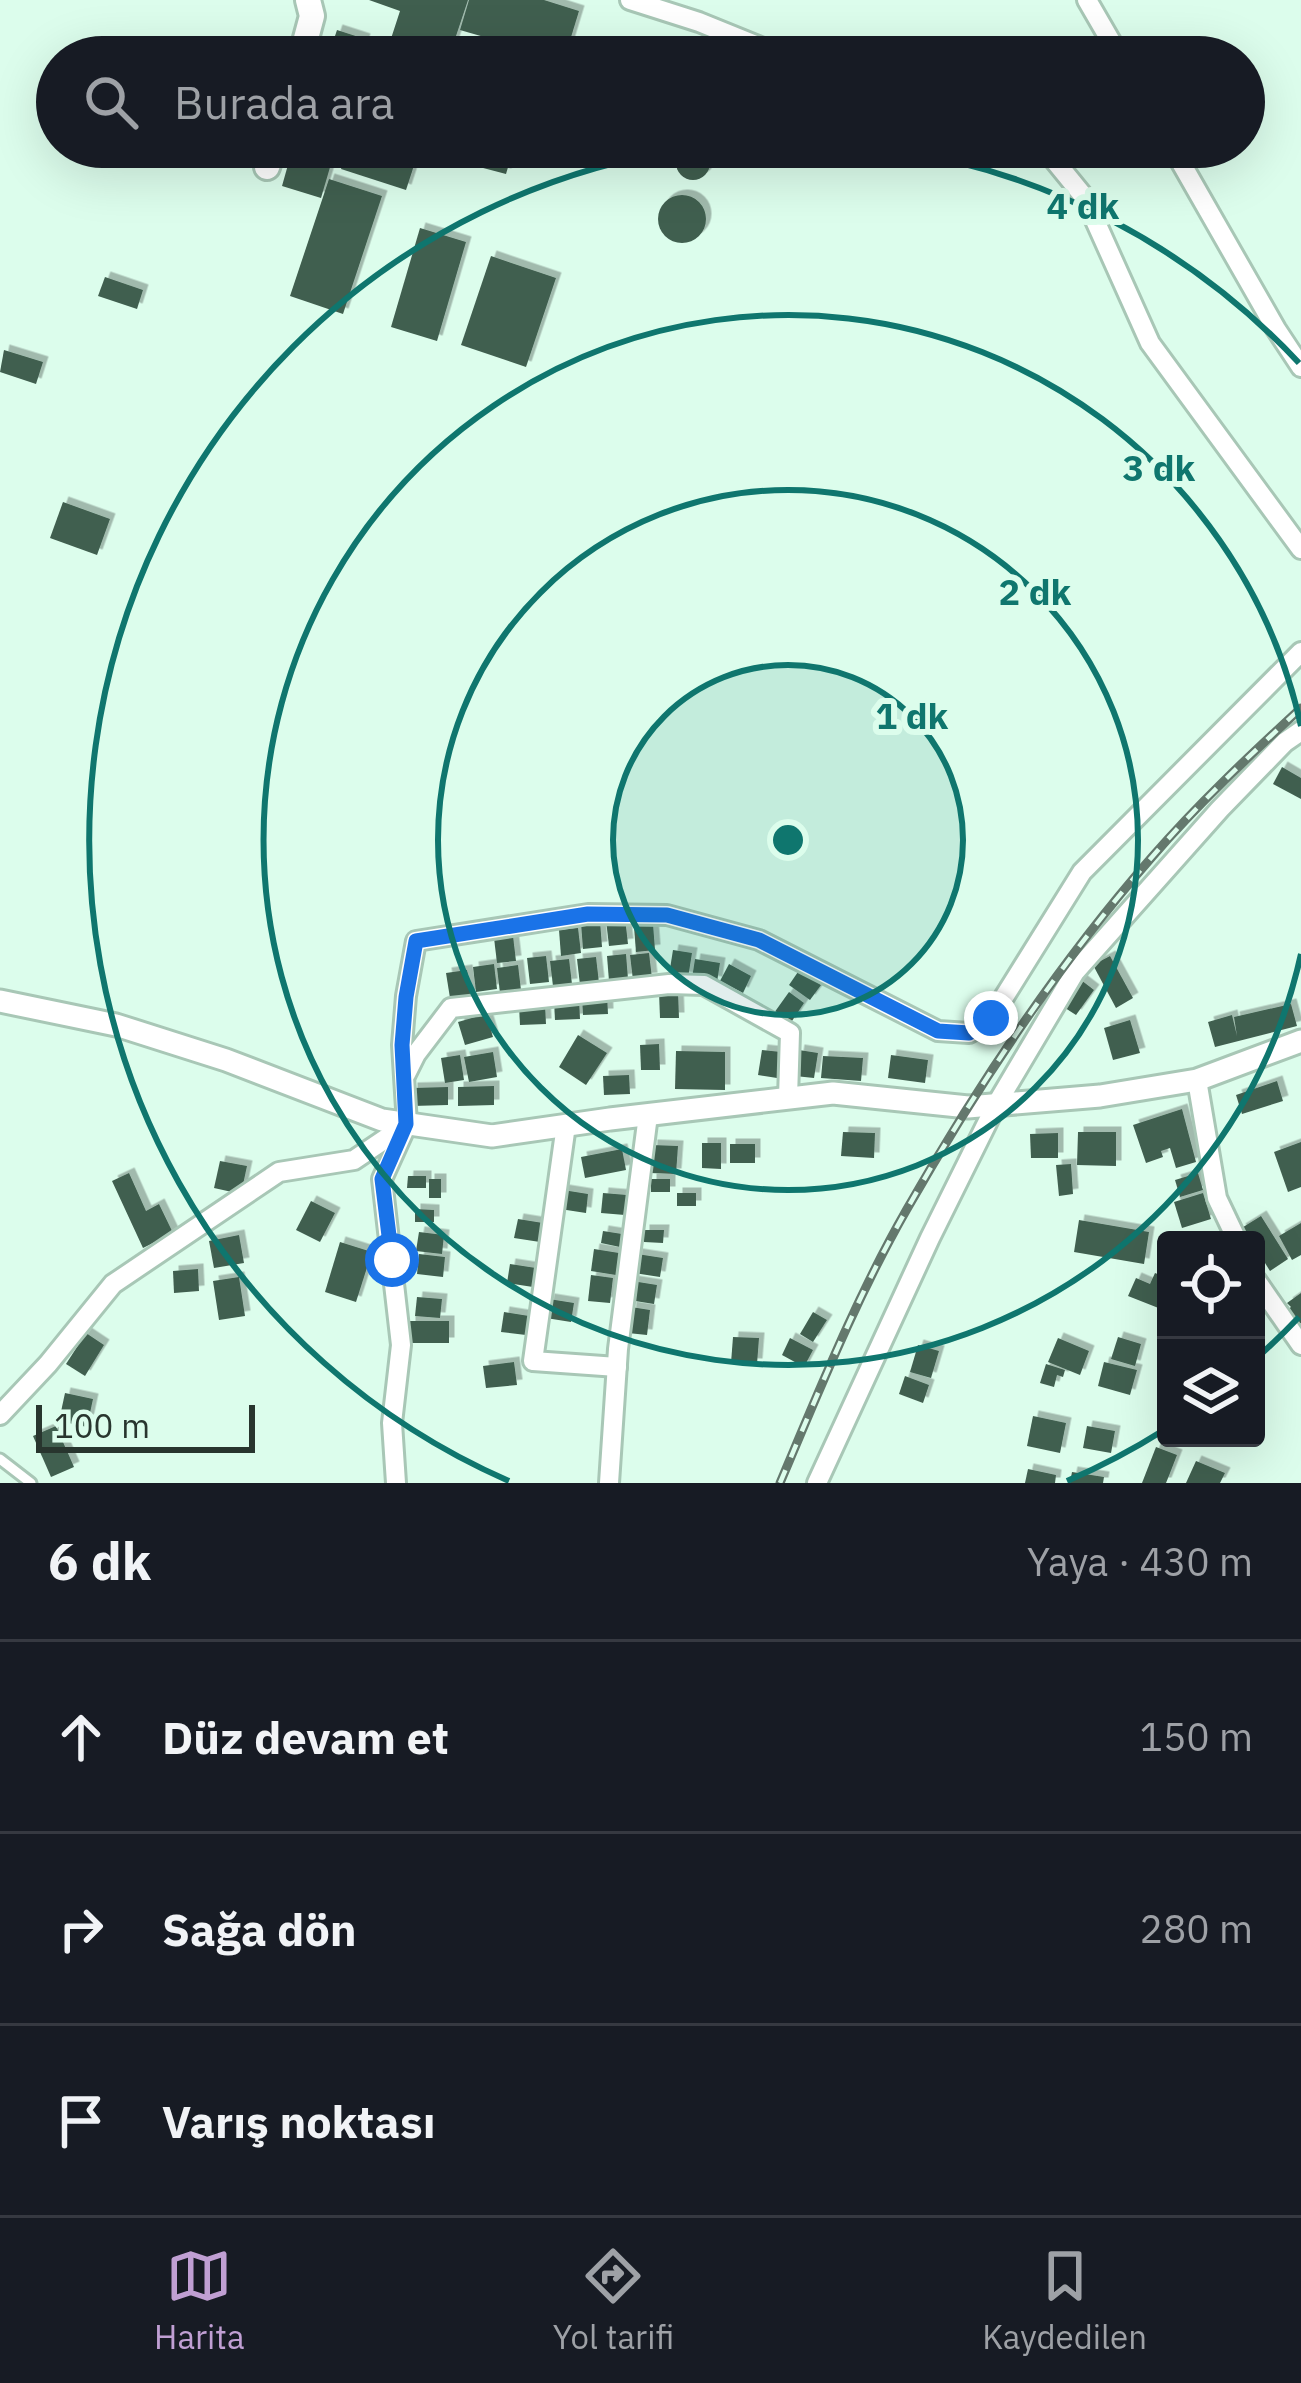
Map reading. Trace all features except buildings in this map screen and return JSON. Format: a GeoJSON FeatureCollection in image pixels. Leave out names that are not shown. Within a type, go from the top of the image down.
{"type":"FeatureCollection","features":[{"type":"Feature","properties":{"kind":"main road"},"geometry":{"type":"LineString","coordinates":[[306,36],[314,5]]}},
{"type":"Feature","properties":{"kind":"street"},"geometry":{"type":"LineString","coordinates":[[630,0],[733,36]]}},
{"type":"Feature","properties":{"kind":"street"},"geometry":{"type":"LineString","coordinates":[[1087,0],[1108,36]]}},
{"type":"Feature","properties":{"kind":"street"},"geometry":{"type":"LineString","coordinates":[[1061,168],[1085,198],[1150,344],[1301,549]]}},
{"type":"Feature","properties":{"kind":"street"},"geometry":{"type":"LineString","coordinates":[[1184,168],[1301,367]]}},
{"type":"Feature","properties":{"kind":"street"},"geometry":{"type":"LineString","coordinates":[[397,1483],[392,1424],[401,1345],[382,1179],[406,1124],[402,1045],[416,941],[588,914],[667,915],[759,940],[938,1031],[969,1033],[991,1018],[1082,872],[1301,652]]}},
{"type":"Feature","properties":{"kind":"street"},"geometry":{"type":"LineString","coordinates":[[818,1483],[996,1105],[1075,971],[1220,809],[1301,731]]}},
{"type":"Feature","properties":{"kind":"street"},"geometry":{"type":"LineString","coordinates":[[404,1079],[416,1054],[451,1008],[670,984],[704,985],[790,1033],[788,1098]]}},
{"type":"Feature","properties":{"kind":"street"},"geometry":{"type":"LineString","coordinates":[[0,1001],[116,1025],[226,1060],[382,1120],[492,1136],[833,1093],[968,1107],[1100,1096],[1197,1080],[1301,1041]]}},
{"type":"Feature","properties":{"kind":"street"},"geometry":{"type":"LineString","coordinates":[[1197,1080],[1217,1198],[1233,1231]]}},
{"type":"Feature","properties":{"kind":"street"},"geometry":{"type":"LineString","coordinates":[[609,1483],[616,1367],[648,1114]]}},
{"type":"Feature","properties":{"kind":"street"},"geometry":{"type":"LineString","coordinates":[[0,1414],[113,1284],[279,1172],[354,1160],[406,1124]]}},
{"type":"Feature","properties":{"kind":"street"},"geometry":{"type":"LineString","coordinates":[[566,1125],[533,1361],[616,1367]]}},
{"type":"Feature","properties":{"kind":"street"},"geometry":{"type":"LineString","coordinates":[[1265,1293],[1301,1345]]}},
{"type":"Feature","properties":{"kind":"lane"},"geometry":{"type":"LineString","coordinates":[[0,1460],[32,1483]]}},
{"type":"Feature","properties":{"kind":"railway"},"geometry":{"type":"LineString","coordinates":[[780,1483],[889,1242],[1021,1027],[1152,857],[1301,708]]}},
{"type":"Feature","properties":{"kind":"route"},"geometry":{"type":"LineString","coordinates":[[392,1260],[382,1179],[406,1124],[402,1045],[416,941],[588,914],[667,915],[759,940],[938,1031],[969,1033],[991,1018]]}}]}
